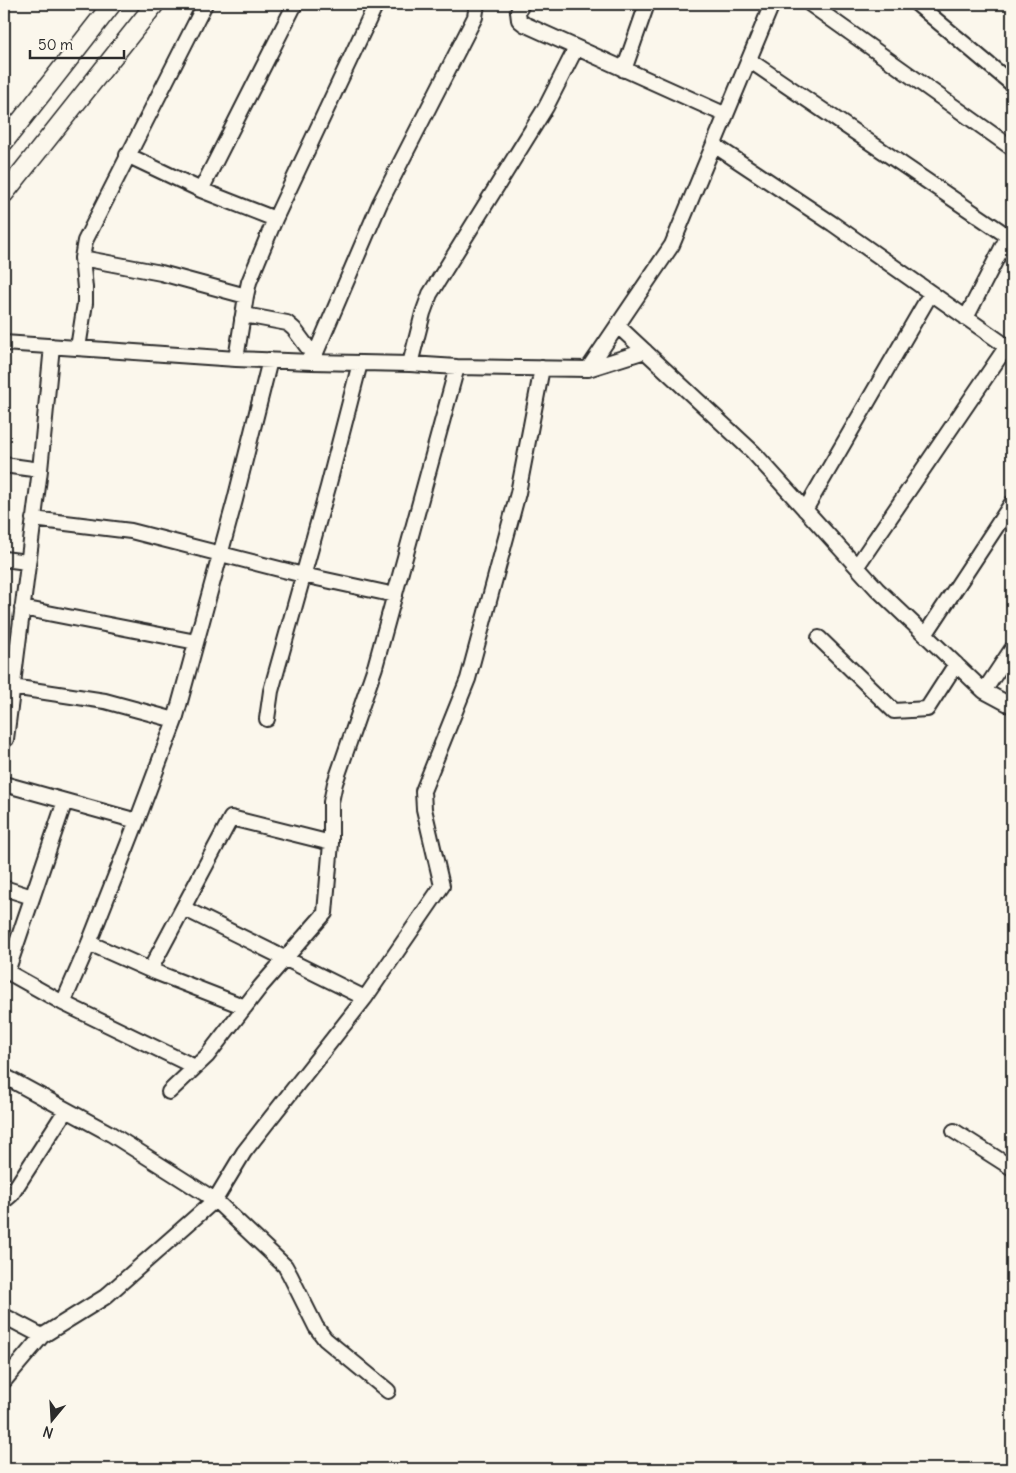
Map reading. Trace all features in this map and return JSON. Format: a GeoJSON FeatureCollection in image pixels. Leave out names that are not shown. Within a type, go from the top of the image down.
{"type":"FeatureCollection","features":[{"type":"Feature","properties":{"kind":"main road"},"geometry":{"type":"LineString","coordinates":[[4,142],[112,4]]}},
{"type":"Feature","properties":{"kind":"main road"},"geometry":{"type":"LineString","coordinates":[[4,194],[155,4]]}},
{"type":"Feature","properties":{"kind":"street"},"geometry":{"type":"LineString","coordinates":[[78,348],[85,303],[82,258],[85,241],[205,4]]}},
{"type":"Feature","properties":{"kind":"street"},"geometry":{"type":"LineString","coordinates":[[202,190],[295,4]]}},
{"type":"Feature","properties":{"kind":"street"},"geometry":{"type":"LineString","coordinates":[[236,359],[250,282],[275,219],[376,4]]}},
{"type":"Feature","properties":{"kind":"street"},"geometry":{"type":"LineString","coordinates":[[313,359],[380,203],[475,18],[477,4]]}},
{"type":"Feature","properties":{"kind":"street"},"geometry":{"type":"LineString","coordinates":[[522,4],[518,12],[519,20],[524,24],[726,115]]}},
{"type":"Feature","properties":{"kind":"street"},"geometry":{"type":"LineString","coordinates":[[624,70],[647,4]]}},
{"type":"Feature","properties":{"kind":"street"},"geometry":{"type":"LineString","coordinates":[[588,369],[672,245],[772,4]]}},
{"type":"Feature","properties":{"kind":"street"},"geometry":{"type":"LineString","coordinates":[[810,4],[1012,148]]}},
{"type":"Feature","properties":{"kind":"street"},"geometry":{"type":"LineString","coordinates":[[917,4],[1012,84]]}},
{"type":"Feature","properties":{"kind":"street"},"geometry":{"type":"LineString","coordinates":[[410,364],[423,313],[430,294],[546,107],[576,48]]}},
{"type":"Feature","properties":{"kind":"street"},"geometry":{"type":"LineString","coordinates":[[749,60],[1010,237],[966,318]]}},
{"type":"Feature","properties":{"kind":"street"},"geometry":{"type":"LineString","coordinates":[[714,144],[1010,348],[857,566]]}},
{"type":"Feature","properties":{"kind":"street"},"geometry":{"type":"LineString","coordinates":[[127,155],[202,190],[275,219]]}},
{"type":"Feature","properties":{"kind":"street"},"geometry":{"type":"LineString","coordinates":[[82,258],[161,273],[246,296]]}},
{"type":"Feature","properties":{"kind":"street"},"geometry":{"type":"LineString","coordinates":[[805,510],[931,293]]}},
{"type":"Feature","properties":{"kind":"street"},"geometry":{"type":"LineString","coordinates":[[242,319],[250,316],[288,322],[294,328],[313,359]]}},
{"type":"Feature","properties":{"kind":"street"},"geometry":{"type":"LineString","coordinates":[[618,326],[753,452],[877,589],[984,691],[1012,706]]}},
{"type":"Feature","properties":{"kind":"street"},"geometry":{"type":"LineString","coordinates":[[4,343],[236,359],[313,359],[360,364],[588,369],[644,351]]}},
{"type":"Feature","properties":{"kind":"street"},"geometry":{"type":"LineString","coordinates":[[6,739],[12,687],[10,655],[22,608],[40,470],[52,346]]}},
{"type":"Feature","properties":{"kind":"street"},"geometry":{"type":"LineString","coordinates":[[62,1003],[89,943],[138,821],[175,720],[270,360]]}},
{"type":"Feature","properties":{"kind":"street"},"geometry":{"type":"LineString","coordinates":[[267,719],[271,691],[360,364]]}},
{"type":"Feature","properties":{"kind":"street"},"geometry":{"type":"LineString","coordinates":[[168,1092],[207,1056],[285,959],[326,913],[331,843],[331,802],[335,783],[374,667],[457,367]]}},
{"type":"Feature","properties":{"kind":"street"},"geometry":{"type":"LineString","coordinates":[[4,1381],[42,1336],[105,1297],[215,1200],[244,1152],[365,998],[442,886],[424,809],[423,791],[468,679],[518,493],[542,368]]}},
{"type":"Feature","properties":{"kind":"street"},"geometry":{"type":"LineString","coordinates":[[4,465],[40,470]]}},
{"type":"Feature","properties":{"kind":"street"},"geometry":{"type":"LineString","coordinates":[[925,635],[1012,503]]}},
{"type":"Feature","properties":{"kind":"street"},"geometry":{"type":"LineString","coordinates":[[33,519],[132,531],[303,575],[395,595]]}},
{"type":"Feature","properties":{"kind":"street"},"geometry":{"type":"LineString","coordinates":[[4,559],[27,562]]}},
{"type":"Feature","properties":{"kind":"street"},"geometry":{"type":"LineString","coordinates":[[22,608],[196,642]]}},
{"type":"Feature","properties":{"kind":"street"},"geometry":{"type":"LineString","coordinates":[[819,638],[894,711],[927,709],[956,664]]}},
{"type":"Feature","properties":{"kind":"street"},"geometry":{"type":"LineString","coordinates":[[984,691],[1012,649]]}},
{"type":"Feature","properties":{"kind":"street"},"geometry":{"type":"LineString","coordinates":[[12,687],[105,701],[175,720]]}},
{"type":"Feature","properties":{"kind":"street"},"geometry":{"type":"LineString","coordinates":[[4,784],[138,821]]}},
{"type":"Feature","properties":{"kind":"street"},"geometry":{"type":"LineString","coordinates":[[65,801],[5,971],[62,1003],[195,1067]]}},
{"type":"Feature","properties":{"kind":"street"},"geometry":{"type":"LineString","coordinates":[[150,970],[231,818],[331,843]]}},
{"type":"Feature","properties":{"kind":"street"},"geometry":{"type":"LineString","coordinates":[[4,888],[32,897]]}},
{"type":"Feature","properties":{"kind":"street"},"geometry":{"type":"LineString","coordinates":[[183,908],[365,998]]}},
{"type":"Feature","properties":{"kind":"street"},"geometry":{"type":"LineString","coordinates":[[89,943],[245,1008]]}},
{"type":"Feature","properties":{"kind":"street"},"geometry":{"type":"LineString","coordinates":[[4,1076],[111,1134],[215,1200],[285,1266],[316,1327],[325,1339],[388,1391]]}},
{"type":"Feature","properties":{"kind":"street"},"geometry":{"type":"LineString","coordinates":[[4,1201],[11,1195],[66,1110]]}},
{"type":"Feature","properties":{"kind":"street"},"geometry":{"type":"LineString","coordinates":[[954,1131],[1012,1168]]}},
{"type":"Feature","properties":{"kind":"street"},"geometry":{"type":"LineString","coordinates":[[4,1316],[42,1336]]}}]}
